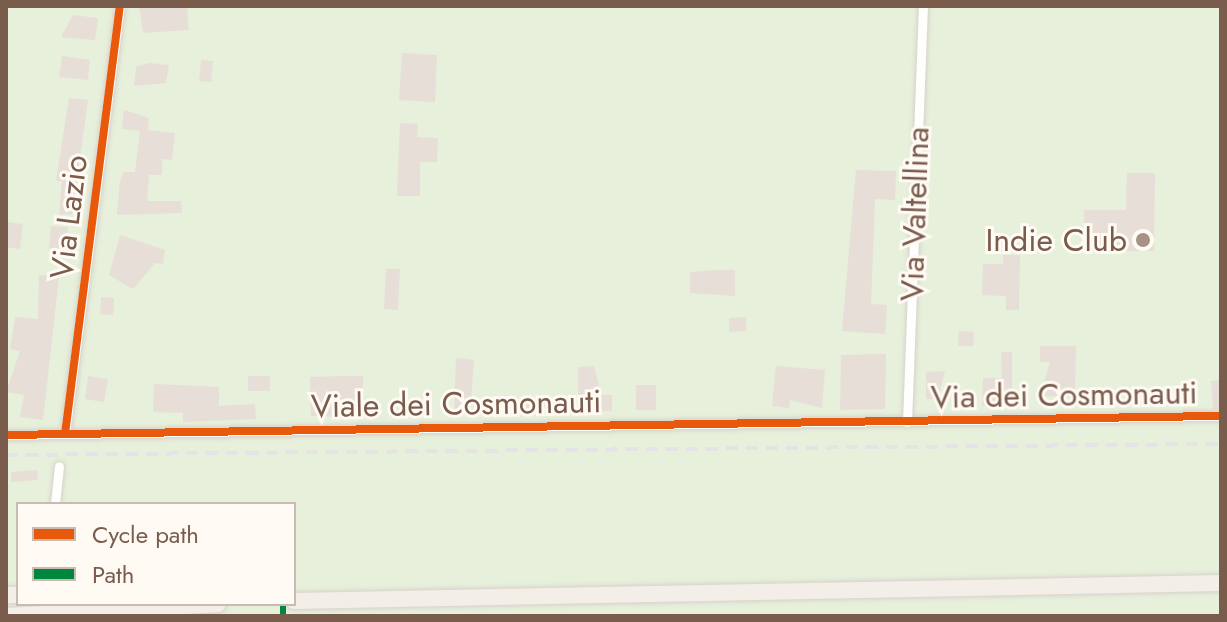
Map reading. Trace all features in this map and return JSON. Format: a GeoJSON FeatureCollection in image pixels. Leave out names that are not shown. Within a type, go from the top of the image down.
{"type":"FeatureCollection","features":[{"type":"Feature","properties":{"kind":"main road"},"geometry":{"type":"LineString","coordinates":[[296,601],[1221,583]]}},
{"type":"Feature","properties":{"kind":"main road"},"geometry":{"type":"LineString","coordinates":[[6,616],[183,606]]}},
{"type":"Feature","properties":{"kind":"street","name":"Via Lazio"},"geometry":{"type":"LineString","coordinates":[[65,434],[120,6]]}},
{"type":"Feature","properties":{"kind":"street","name":"Via Valtellina"},"geometry":{"type":"LineString","coordinates":[[907,422],[923,6]]}},
{"type":"Feature","properties":{"kind":"street","name":"Via dei Cosmonauti"},"geometry":{"type":"LineString","coordinates":[[907,422],[1221,416]]}},
{"type":"Feature","properties":{"kind":"street","name":"Viale dei Cosmonauti"},"geometry":{"type":"LineString","coordinates":[[6,435],[907,422]]}},
{"type":"Feature","properties":{"kind":"street"},"geometry":{"type":"LineString","coordinates":[[55,502],[59,466]]}},
{"type":"Feature","properties":{"kind":"green space"},"geometry":{"type":"Polygon","coordinates":[[[6,6],[1221,6],[1221,616],[147,616],[100,606],[296,606],[296,502],[16,502],[16,591],[6,589],[6,6]]]}},
{"type":"Feature","properties":{"kind":"building"},"geometry":{"type":"Polygon","coordinates":[[[139,6],[187,6],[189,30],[143,33],[139,6]]]}},
{"type":"Feature","properties":{"kind":"building"},"geometry":{"type":"Polygon","coordinates":[[[73,15],[98,18],[95,40],[61,37],[73,15]]]}},
{"type":"Feature","properties":{"kind":"building"},"geometry":{"type":"Polygon","coordinates":[[[402,53],[437,55],[435,102],[399,100],[402,53]]]}},
{"type":"Feature","properties":{"kind":"building"},"geometry":{"type":"Polygon","coordinates":[[[62,56],[90,60],[88,80],[59,77],[62,56]]]}},
{"type":"Feature","properties":{"kind":"building"},"geometry":{"type":"Polygon","coordinates":[[[201,60],[213,61],[211,82],[199,81],[201,60]]]}},
{"type":"Feature","properties":{"kind":"building"},"geometry":{"type":"Polygon","coordinates":[[[149,63],[169,65],[166,83],[134,86],[136,67],[149,63]]]}},
{"type":"Feature","properties":{"kind":"building"},"geometry":{"type":"Polygon","coordinates":[[[69,98],[88,100],[72,215],[59,214],[62,181],[56,181],[69,98]]]}},
{"type":"Feature","properties":{"kind":"building"},"geometry":{"type":"Polygon","coordinates":[[[124,110],[149,118],[148,130],[175,133],[172,160],[162,159],[162,175],[149,175],[147,201],[181,201],[182,213],[117,215],[120,181],[124,172],[135,172],[140,131],[122,129],[124,110]]]}},
{"type":"Feature","properties":{"kind":"building"},"geometry":{"type":"Polygon","coordinates":[[[400,123],[418,124],[417,137],[438,138],[437,162],[420,162],[420,196],[397,196],[400,123]]]}},
{"type":"Feature","properties":{"kind":"building"},"geometry":{"type":"Polygon","coordinates":[[[856,170],[896,171],[895,200],[875,199],[871,304],[887,305],[885,334],[842,331],[856,170]]]}},
{"type":"Feature","properties":{"kind":"building"},"geometry":{"type":"Polygon","coordinates":[[[1127,173],[1155,173],[1154,251],[1084,251],[1084,210],[1126,210],[1127,173]]]}},
{"type":"Feature","properties":{"kind":"building"},"geometry":{"type":"Polygon","coordinates":[[[6,222],[23,224],[20,249],[6,247],[6,222]]]}},
{"type":"Feature","properties":{"kind":"building"},"geometry":{"type":"Polygon","coordinates":[[[51,226],[68,227],[66,249],[49,248],[51,226]]]}},
{"type":"Feature","properties":{"kind":"building"},"geometry":{"type":"Polygon","coordinates":[[[120,235],[165,250],[163,264],[155,263],[133,289],[109,275],[120,235]]]}},
{"type":"Feature","properties":{"kind":"building"},"geometry":{"type":"Polygon","coordinates":[[[1003,255],[1020,255],[1019,310],[1006,310],[1006,296],[982,295],[983,264],[1003,264],[1003,255]]]}},
{"type":"Feature","properties":{"kind":"building"},"geometry":{"type":"Polygon","coordinates":[[[386,269],[400,269],[398,310],[384,309],[386,269]]]}},
{"type":"Feature","properties":{"kind":"building"},"geometry":{"type":"Polygon","coordinates":[[[735,270],[735,296],[690,293],[690,272],[735,270]]]}},
{"type":"Feature","properties":{"kind":"building"},"geometry":{"type":"Polygon","coordinates":[[[39,275],[59,277],[43,420],[20,417],[24,395],[6,392],[20,351],[10,349],[15,317],[38,319],[39,275]]]}},
{"type":"Feature","properties":{"kind":"building"},"geometry":{"type":"Polygon","coordinates":[[[101,297],[114,298],[113,315],[100,314],[101,297]]]}},
{"type":"Feature","properties":{"kind":"building"},"geometry":{"type":"Polygon","coordinates":[[[746,317],[746,331],[729,332],[729,318],[746,317]]]}},
{"type":"Feature","properties":{"kind":"building"},"geometry":{"type":"Polygon","coordinates":[[[959,331],[974,332],[973,346],[958,346],[959,331]]]}},
{"type":"Feature","properties":{"kind":"building"},"geometry":{"type":"Polygon","coordinates":[[[1040,346],[1076,346],[1075,397],[1040,396],[1050,362],[1040,362],[1040,346]]]}},
{"type":"Feature","properties":{"kind":"building"},"geometry":{"type":"Polygon","coordinates":[[[1001,352],[1012,352],[1012,407],[982,406],[983,378],[1002,378],[1001,352]]]}},
{"type":"Feature","properties":{"kind":"building"},"geometry":{"type":"Polygon","coordinates":[[[886,354],[885,409],[840,410],[841,355],[886,354]]]}},
{"type":"Feature","properties":{"kind":"building"},"geometry":{"type":"Polygon","coordinates":[[[456,358],[474,360],[470,414],[454,412],[456,358]]]}},
{"type":"Feature","properties":{"kind":"building"},"geometry":{"type":"Polygon","coordinates":[[[594,366],[601,395],[612,395],[612,411],[578,412],[578,367],[594,366]]]}},
{"type":"Feature","properties":{"kind":"building"},"geometry":{"type":"Polygon","coordinates":[[[776,366],[825,370],[822,408],[790,400],[789,408],[772,406],[776,366]]]}},
{"type":"Feature","properties":{"kind":"building"},"geometry":{"type":"Polygon","coordinates":[[[945,371],[938,399],[926,399],[926,372],[945,371]]]}},
{"type":"Feature","properties":{"kind":"building"},"geometry":{"type":"Polygon","coordinates":[[[88,376],[108,379],[104,402],[85,399],[88,376]]]}},
{"type":"Feature","properties":{"kind":"building"},"geometry":{"type":"Polygon","coordinates":[[[248,376],[270,376],[270,391],[248,391],[248,376]]]}},
{"type":"Feature","properties":{"kind":"building"},"geometry":{"type":"Polygon","coordinates":[[[363,376],[363,417],[311,416],[310,377],[363,376]]]}},
{"type":"Feature","properties":{"kind":"building"},"geometry":{"type":"Polygon","coordinates":[[[1221,380],[1221,409],[1213,409],[1211,381],[1221,380]]]}},
{"type":"Feature","properties":{"kind":"building"},"geometry":{"type":"Polygon","coordinates":[[[154,384],[219,387],[219,406],[255,404],[256,419],[183,422],[183,413],[153,412],[154,384]]]}},
{"type":"Feature","properties":{"kind":"building"},"geometry":{"type":"Polygon","coordinates":[[[636,385],[656,385],[656,410],[636,410],[636,385]]]}},
{"type":"Feature","properties":{"kind":"building"},"geometry":{"type":"Polygon","coordinates":[[[526,398],[545,398],[545,408],[526,415],[526,398]]]}},
{"type":"Feature","properties":{"kind":"building"},"geometry":{"type":"Polygon","coordinates":[[[37,470],[38,480],[11,482],[11,472],[37,470]]]}},
{"type":"Feature","properties":{"kind":"railway"},"geometry":{"type":"LineString","coordinates":[[6,455],[1221,444]]}},
{"type":"Feature","properties":{"kind":"marked path"},"geometry":{"type":"LineString","coordinates":[[283,606],[283,616]]}},
{"type":"Feature","properties":{"kind":"cycle path"},"geometry":{"type":"LineString","coordinates":[[65,434],[120,6]]}},
{"type":"Feature","properties":{"kind":"cycle path"},"geometry":{"type":"LineString","coordinates":[[6,435],[1221,416]]}},
{"type":"Feature","properties":{"kind":"place","name":"Indie Club"},"geometry":{"type":"Point","coordinates":[1143,240]}}]}
